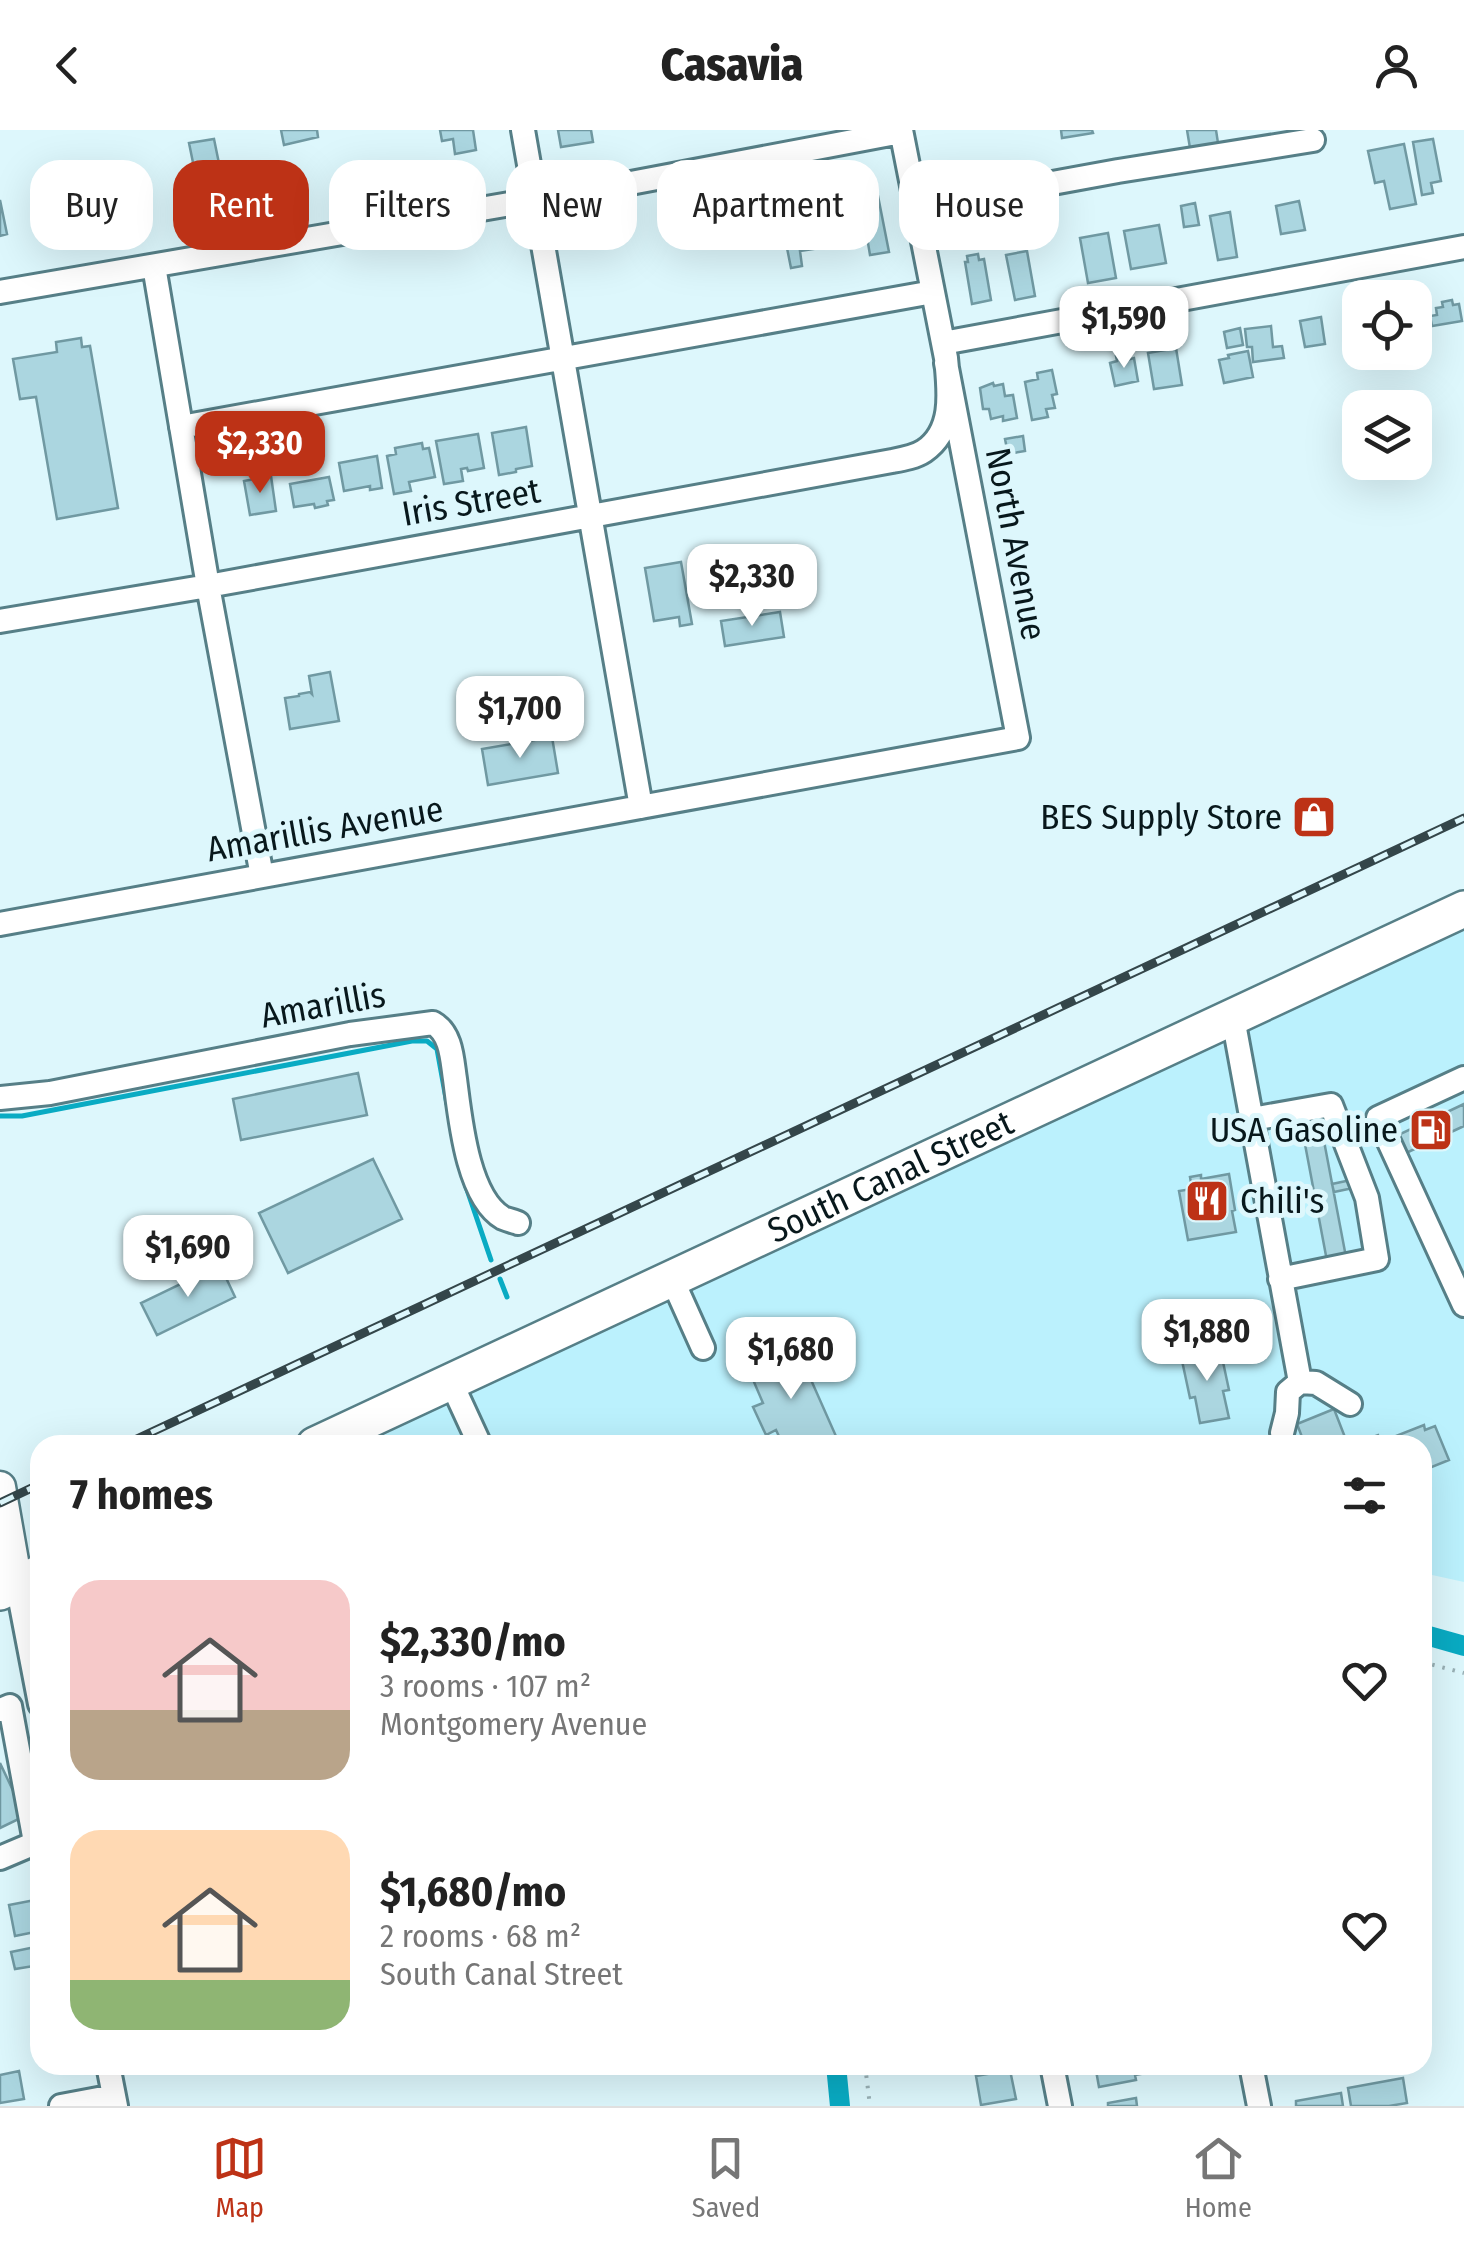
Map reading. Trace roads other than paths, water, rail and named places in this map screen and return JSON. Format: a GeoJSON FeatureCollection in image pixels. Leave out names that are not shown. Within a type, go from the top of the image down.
{"type":"FeatureCollection","features":[{"type":"Feature","properties":{"kind":"highway","name":"South Canal Street"},"geometry":{"type":"LineString","coordinates":[[337,1435],[1464,909]]}},
{"type":"Feature","properties":{"kind":"main road"},"geometry":{"type":"LineString","coordinates":[[0,1487],[19,1583]]}},
{"type":"Feature","properties":{"kind":"street"},"geometry":{"type":"LineString","coordinates":[[523,130],[529,160]]}},
{"type":"Feature","properties":{"kind":"street"},"geometry":{"type":"LineString","coordinates":[[637,182],[901,131]]}},
{"type":"Feature","properties":{"kind":"street","name":"North Avenue"},"geometry":{"type":"LineString","coordinates":[[901,131],[907,160]]}},
{"type":"Feature","properties":{"kind":"street"},"geometry":{"type":"LineString","coordinates":[[1059,182],[1312,140]]}},
{"type":"Feature","properties":{"kind":"street"},"geometry":{"type":"LineString","coordinates":[[0,292],[506,203]]}},
{"type":"Feature","properties":{"kind":"street"},"geometry":{"type":"LineString","coordinates":[[944,353],[1464,246]]}},
{"type":"Feature","properties":{"kind":"street"},"geometry":{"type":"LineString","coordinates":[[545,250],[641,807]]}},
{"type":"Feature","properties":{"kind":"street","name":"North Avenue"},"geometry":{"type":"LineString","coordinates":[[924,250],[1018,738]]}},
{"type":"Feature","properties":{"kind":"street"},"geometry":{"type":"LineString","coordinates":[[154,266],[262,876]]}},
{"type":"Feature","properties":{"kind":"street"},"geometry":{"type":"LineString","coordinates":[[181,427],[932,292]]}},
{"type":"Feature","properties":{"kind":"street","name":"North Avenue"},"geometry":{"type":"LineString","coordinates":[[943,428],[949,406],[944,353]]}},
{"type":"Feature","properties":{"kind":"street","name":"Iris Street"},"geometry":{"type":"LineString","coordinates":[[0,621],[914,456],[926,450],[943,428]]}},
{"type":"Feature","properties":{"kind":"street","name":"Amarillis Avenue"},"geometry":{"type":"LineString","coordinates":[[0,924],[1018,738]]}},
{"type":"Feature","properties":{"kind":"street"},"geometry":{"type":"LineString","coordinates":[[1234,1018],[1298,1377],[1288,1392],[1282,1433]]}},
{"type":"Feature","properties":{"kind":"street","name":"Amarillis"},"geometry":{"type":"LineString","coordinates":[[0,1098],[50,1093],[350,1034],[433,1023],[447,1037],[475,1180],[490,1206],[504,1219],[518,1223]]}},
{"type":"Feature","properties":{"kind":"street"},"geometry":{"type":"LineString","coordinates":[[1464,1078],[1378,1118],[1464,1305]]}},
{"type":"Feature","properties":{"kind":"street"},"geometry":{"type":"LineString","coordinates":[[1252,1119],[1331,1104],[1370,1213],[1378,1259],[1280,1278]]}},
{"type":"Feature","properties":{"kind":"street"},"geometry":{"type":"LineString","coordinates":[[672,1279],[703,1348]]}},
{"type":"Feature","properties":{"kind":"street"},"geometry":{"type":"LineString","coordinates":[[1298,1377],[1350,1404]]}},
{"type":"Feature","properties":{"kind":"street"},"geometry":{"type":"LineString","coordinates":[[451,1382],[475,1435]]}},
{"type":"Feature","properties":{"kind":"street"},"geometry":{"type":"LineString","coordinates":[[19,1583],[30,1646]]}},
{"type":"Feature","properties":{"kind":"street"},"geometry":{"type":"LineString","coordinates":[[0,1710],[10,1706],[30,1807]]}},
{"type":"Feature","properties":{"kind":"street"},"geometry":{"type":"LineString","coordinates":[[0,1858],[30,1845]]}},
{"type":"Feature","properties":{"kind":"street"},"geometry":{"type":"LineString","coordinates":[[61,2106],[115,2101],[110,2075]]}},
{"type":"Feature","properties":{"kind":"street"},"geometry":{"type":"LineString","coordinates":[[1054,2075],[1060,2106]]}},
{"type":"Feature","properties":{"kind":"street"},"geometry":{"type":"LineString","coordinates":[[1253,2075],[1259,2106]]}},
{"type":"Feature","properties":{"kind":"waterway"},"geometry":{"type":"LineString","coordinates":[[0,1116],[22,1116],[412,1041],[427,1041],[437,1049],[447,1104]]}},
{"type":"Feature","properties":{"kind":"waterway"},"geometry":{"type":"LineString","coordinates":[[463,1178],[491,1260]]}},
{"type":"Feature","properties":{"kind":"waterway"},"geometry":{"type":"LineString","coordinates":[[500,1279],[507,1297]]}},
{"type":"Feature","properties":{"kind":"waterway"},"geometry":{"type":"LineString","coordinates":[[1432,1637],[1464,1646]]}},
{"type":"Feature","properties":{"kind":"waterway"},"geometry":{"type":"LineString","coordinates":[[837,2075],[840,2106]]}},
{"type":"Feature","properties":{"kind":"railway"},"geometry":{"type":"LineString","coordinates":[[145,1435],[1464,818]]}},
{"type":"Feature","properties":{"kind":"railway"},"geometry":{"type":"LineString","coordinates":[[0,1503],[30,1489]]}},
{"type":"Feature","properties":{"kind":"place","name":"BES Supply Store"},"geometry":{"type":"Point","coordinates":[1314,817]}},
{"type":"Feature","properties":{"kind":"place","name":"USA Gasoline"},"geometry":{"type":"Point","coordinates":[1431,1130]}},
{"type":"Feature","properties":{"kind":"place","name":"Chili's"},"geometry":{"type":"Point","coordinates":[1207,1201]}}]}
